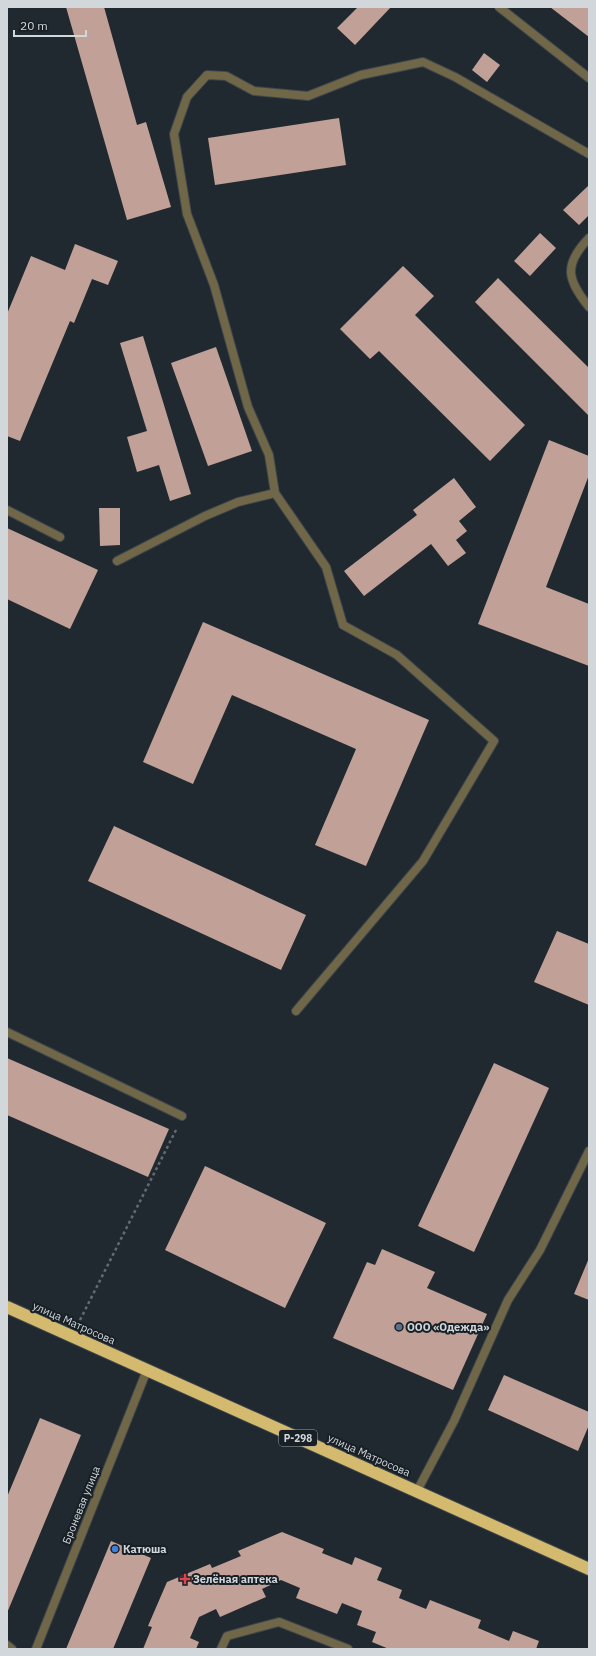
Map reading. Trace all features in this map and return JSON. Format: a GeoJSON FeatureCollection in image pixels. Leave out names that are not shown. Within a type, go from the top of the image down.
{"type":"FeatureCollection","features":[{"type":"Feature","properties":{"kind":"highway","name":"улица Матросова"},"geometry":{"type":"LineString","coordinates":[[7,1307],[589,1569]]}},
{"type":"Feature","properties":{"kind":"street"},"geometry":{"type":"LineString","coordinates":[[499,7],[589,78]]}},
{"type":"Feature","properties":{"kind":"street"},"geometry":{"type":"LineString","coordinates":[[296,1011],[423,861],[494,741],[397,655],[343,625],[326,567],[275,493],[269,455],[248,407],[214,285],[187,214],[174,134],[187,97],[207,75],[226,76],[254,91],[308,96],[361,75],[422,62],[455,77],[589,154]]}},
{"type":"Feature","properties":{"kind":"street"},"geometry":{"type":"LineString","coordinates":[[589,238],[572,260],[571,278],[578,293],[589,307]]}},
{"type":"Feature","properties":{"kind":"street"},"geometry":{"type":"LineString","coordinates":[[117,561],[212,513],[238,502],[275,493]]}},
{"type":"Feature","properties":{"kind":"street"},"geometry":{"type":"LineString","coordinates":[[7,510],[60,537]]}},
{"type":"Feature","properties":{"kind":"street"},"geometry":{"type":"LineString","coordinates":[[7,1032],[182,1116]]}},
{"type":"Feature","properties":{"kind":"street"},"geometry":{"type":"LineString","coordinates":[[417,1491],[454,1421],[508,1300],[540,1250],[589,1151]]}},
{"type":"Feature","properties":{"kind":"street","name":"Броневая улица"},"geometry":{"type":"LineString","coordinates":[[36,1649],[147,1370]]}},
{"type":"Feature","properties":{"kind":"street"},"geometry":{"type":"LineString","coordinates":[[221,1649],[227,1636],[279,1622],[348,1649]]}},
{"type":"Feature","properties":{"kind":"street"},"geometry":{"type":"LineString","coordinates":[[7,1645],[12,1649]]}},
{"type":"Feature","properties":{"kind":"path"},"geometry":{"type":"LineString","coordinates":[[71,1336],[182,1116]]}},
{"type":"Feature","properties":{"kind":"building"},"geometry":{"type":"Polygon","coordinates":[[[66,7],[104,7],[137,125],[146,122],[171,207],[127,220],[66,7]]]}},
{"type":"Feature","properties":{"kind":"building"},"geometry":{"type":"Polygon","coordinates":[[[358,7],[391,7],[355,45],[337,28],[358,7]]]}},
{"type":"Feature","properties":{"kind":"building"},"geometry":{"type":"Polygon","coordinates":[[[550,7],[589,7],[589,37],[550,7]]]}},
{"type":"Feature","properties":{"kind":"building"},"geometry":{"type":"Polygon","coordinates":[[[484,53],[500,65],[487,82],[472,70],[484,53]]]}},
{"type":"Feature","properties":{"kind":"building"},"geometry":{"type":"Polygon","coordinates":[[[339,118],[346,165],[215,185],[208,138],[339,118]]]}},
{"type":"Feature","properties":{"kind":"building"},"geometry":{"type":"Polygon","coordinates":[[[589,185],[589,215],[579,225],[563,210],[589,185]]]}},
{"type":"Feature","properties":{"kind":"building"},"geometry":{"type":"Polygon","coordinates":[[[540,233],[556,248],[530,276],[514,261],[540,233]]]}},
{"type":"Feature","properties":{"kind":"building"},"geometry":{"type":"Polygon","coordinates":[[[75,244],[118,261],[108,285],[92,279],[74,323],[70,321],[20,441],[7,436],[7,314],[31,256],[65,270],[75,244]]]}},
{"type":"Feature","properties":{"kind":"building"},"geometry":{"type":"Polygon","coordinates":[[[403,266],[434,296],[415,315],[525,425],[490,461],[379,351],[370,359],[340,329],[403,266]]]}},
{"type":"Feature","properties":{"kind":"building"},"geometry":{"type":"Polygon","coordinates":[[[498,278],[589,368],[589,416],[475,302],[498,278]]]}},
{"type":"Feature","properties":{"kind":"building"},"geometry":{"type":"Polygon","coordinates":[[[143,336],[191,494],[170,501],[159,465],[137,472],[127,437],[147,431],[120,343],[143,336]]]}},
{"type":"Feature","properties":{"kind":"building"},"geometry":{"type":"Polygon","coordinates":[[[216,347],[252,451],[208,466],[171,363],[216,347]]]}},
{"type":"Feature","properties":{"kind":"building"},"geometry":{"type":"Polygon","coordinates":[[[549,440],[589,456],[589,475],[546,587],[589,604],[589,666],[478,624],[549,440]]]}},
{"type":"Feature","properties":{"kind":"building"},"geometry":{"type":"Polygon","coordinates":[[[454,478],[476,507],[459,521],[467,531],[456,540],[466,553],[448,566],[431,544],[364,596],[344,571],[417,515],[413,510],[454,478]]]}},
{"type":"Feature","properties":{"kind":"building"},"geometry":{"type":"Polygon","coordinates":[[[99,508],[120,508],[120,545],[100,546],[99,508]]]}},
{"type":"Feature","properties":{"kind":"building"},"geometry":{"type":"Polygon","coordinates":[[[7,528],[98,570],[70,629],[7,599],[7,528]]]}},
{"type":"Feature","properties":{"kind":"building"},"geometry":{"type":"Polygon","coordinates":[[[203,622],[429,720],[366,866],[315,845],[356,749],[232,695],[193,784],[143,762],[203,622]]]}},
{"type":"Feature","properties":{"kind":"building"},"geometry":{"type":"Polygon","coordinates":[[[114,826],[306,915],[281,970],[88,881],[114,826]]]}},
{"type":"Feature","properties":{"kind":"building"},"geometry":{"type":"Polygon","coordinates":[[[557,931],[589,944],[589,1005],[534,982],[557,931]]]}},
{"type":"Feature","properties":{"kind":"building"},"geometry":{"type":"Polygon","coordinates":[[[7,1058],[169,1129],[148,1177],[7,1115],[7,1058]]]}},
{"type":"Feature","properties":{"kind":"building"},"geometry":{"type":"Polygon","coordinates":[[[494,1063],[549,1088],[474,1252],[418,1226],[494,1063]]]}},
{"type":"Feature","properties":{"kind":"building"},"geometry":{"type":"Polygon","coordinates":[[[205,1166],[326,1223],[285,1308],[165,1250],[205,1166]]]}},
{"type":"Feature","properties":{"kind":"building"},"geometry":{"type":"Polygon","coordinates":[[[382,1249],[435,1272],[427,1288],[487,1314],[453,1390],[333,1338],[367,1262],[375,1265],[382,1249]]]}},
{"type":"Feature","properties":{"kind":"building"},"geometry":{"type":"Polygon","coordinates":[[[589,1258],[589,1300],[574,1294],[589,1258]]]}},
{"type":"Feature","properties":{"kind":"building"},"geometry":{"type":"Polygon","coordinates":[[[504,1375],[589,1412],[589,1425],[578,1451],[488,1410],[504,1375]]]}},
{"type":"Feature","properties":{"kind":"building"},"geometry":{"type":"Polygon","coordinates":[[[40,1418],[81,1435],[7,1613],[7,1497],[40,1418]]]}},
{"type":"Feature","properties":{"kind":"building"},"geometry":{"type":"Polygon","coordinates":[[[282,1532],[324,1549],[322,1553],[352,1565],[355,1557],[382,1568],[377,1580],[402,1590],[399,1598],[426,1609],[430,1600],[481,1620],[478,1628],[509,1641],[513,1631],[539,1641],[536,1649],[389,1649],[372,1642],[376,1632],[357,1625],[362,1611],[342,1603],[337,1614],[296,1598],[300,1588],[281,1580],[262,1589],[266,1597],[220,1617],[216,1609],[199,1617],[190,1638],[199,1642],[196,1649],[143,1649],[152,1627],[148,1626],[167,1582],[210,1564],[212,1568],[241,1556],[238,1551],[282,1532]]]}},
{"type":"Feature","properties":{"kind":"building"},"geometry":{"type":"Polygon","coordinates":[[[111,1541],[151,1558],[113,1649],[66,1649],[111,1541]]]}},
{"type":"Feature","properties":{"kind":"place","name":"ООО «Одежда»"},"geometry":{"type":"Point","coordinates":[399,1327]}},
{"type":"Feature","properties":{"kind":"place","name":"Катюша"},"geometry":{"type":"Point","coordinates":[115,1549]}},
{"type":"Feature","properties":{"kind":"place","name":"Зелёная аптека"},"geometry":{"type":"Point","coordinates":[185,1579]}}]}
